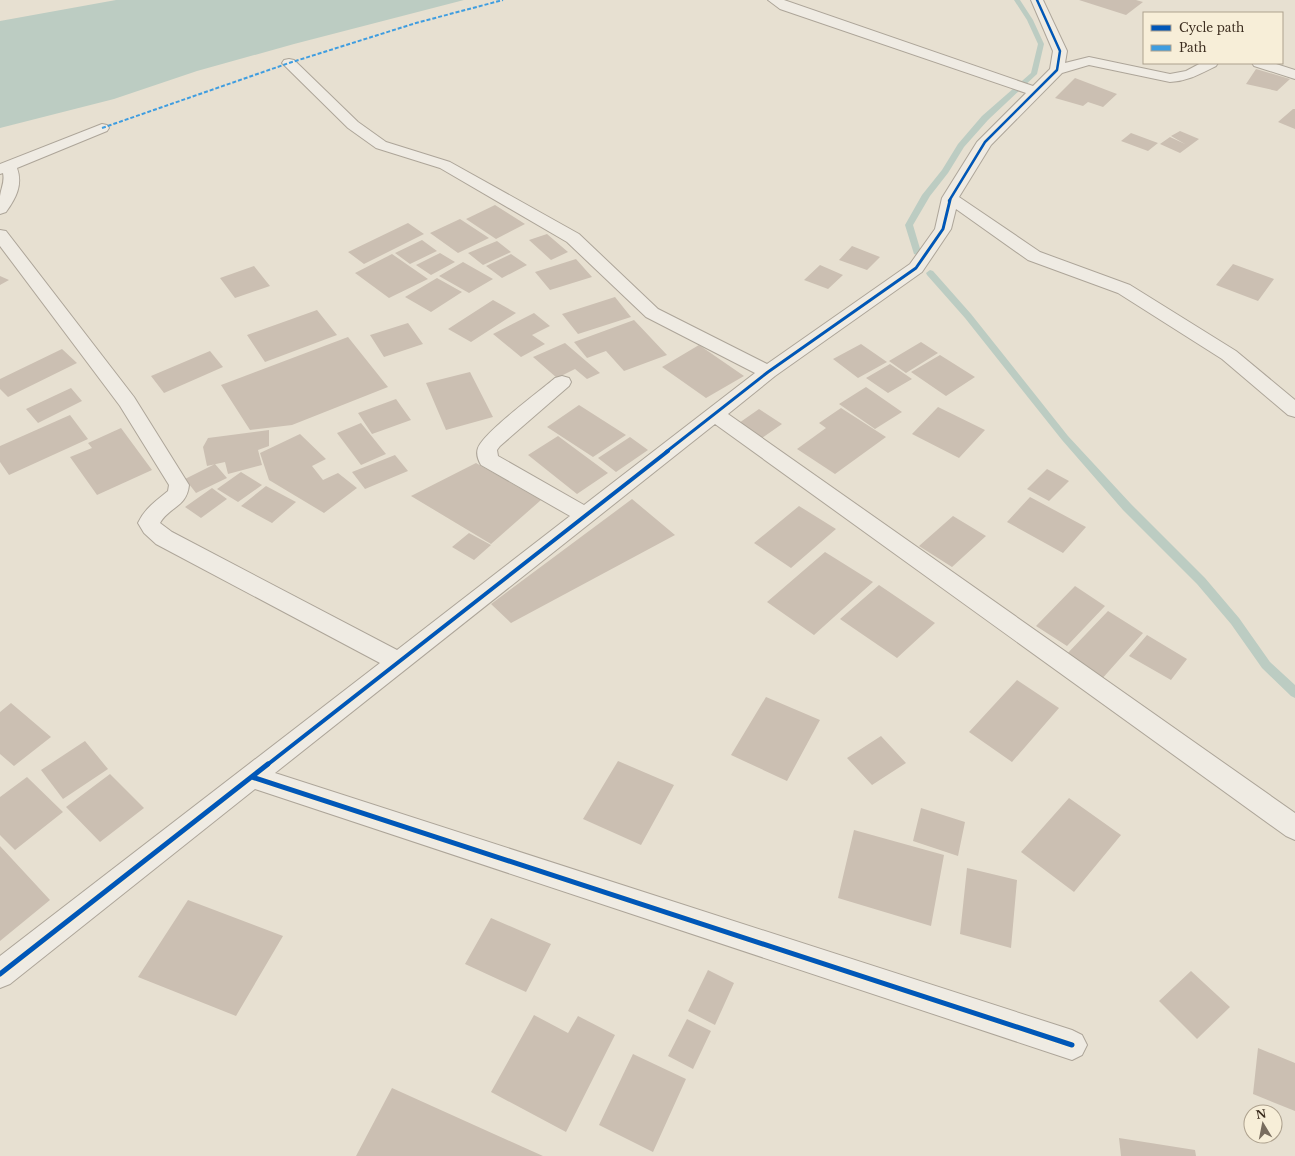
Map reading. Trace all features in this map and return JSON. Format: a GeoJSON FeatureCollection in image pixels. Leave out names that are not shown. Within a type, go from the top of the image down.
{"type":"FeatureCollection","features":[{"type":"Feature","properties":{"kind":"street"},"geometry":{"type":"LineString","coordinates":[[774,0],[785,6],[1030,89]]}},
{"type":"Feature","properties":{"kind":"street"},"geometry":{"type":"LineString","coordinates":[[1037,0],[1060,51],[1057,70]]}},
{"type":"Feature","properties":{"kind":"street"},"geometry":{"type":"LineString","coordinates":[[0,974],[768,372],[916,268],[943,229],[950,198],[985,142],[1030,89],[1057,70],[1089,60],[1136,72],[1170,78],[1182,77],[1191,74],[1209,64]]}},
{"type":"Feature","properties":{"kind":"street"},"geometry":{"type":"LineString","coordinates":[[289,63],[353,125],[381,145],[445,165],[573,238],[652,313],[768,372]]}},
{"type":"Feature","properties":{"kind":"street"},"geometry":{"type":"LineString","coordinates":[[1261,64],[1295,75]]}},
{"type":"Feature","properties":{"kind":"street"},"geometry":{"type":"LineString","coordinates":[[0,209],[10,193],[13,178],[4,168],[102,128]]}},
{"type":"Feature","properties":{"kind":"street"},"geometry":{"type":"LineString","coordinates":[[950,198],[1034,256],[1124,289],[1229,355],[1295,410]]}},
{"type":"Feature","properties":{"kind":"street"},"geometry":{"type":"LineString","coordinates":[[0,235],[127,402],[179,485],[178,494],[152,516],[149,523],[151,527],[164,538],[399,662]]}},
{"type":"Feature","properties":{"kind":"street"},"geometry":{"type":"LineString","coordinates":[[562,382],[493,441],[487,450],[488,460],[586,516]]}},
{"type":"Feature","properties":{"kind":"street"},"geometry":{"type":"LineString","coordinates":[[715,414],[1295,828]]}},
{"type":"Feature","properties":{"kind":"street"},"geometry":{"type":"LineString","coordinates":[[252,777],[1072,1046]]}},
{"type":"Feature","properties":{"kind":"shaded area"},"geometry":{"type":"Polygon","coordinates":[[[116,0],[464,0],[294,44],[197,71],[114,99],[0,128],[0,21],[116,0]]]}},
{"type":"Feature","properties":{"kind":"building"},"geometry":{"type":"Polygon","coordinates":[[[1079,0],[1136,0],[1143,2],[1126,15],[1079,0]]]}},
{"type":"Feature","properties":{"kind":"building"},"geometry":{"type":"Polygon","coordinates":[[[1256,69],[1290,79],[1277,91],[1246,84],[1256,69]]]}},
{"type":"Feature","properties":{"kind":"building"},"geometry":{"type":"Polygon","coordinates":[[[1075,78],[1117,94],[1103,107],[1088,102],[1083,106],[1055,98],[1075,78]]]}},
{"type":"Feature","properties":{"kind":"building"},"geometry":{"type":"Polygon","coordinates":[[[1293,109],[1295,109],[1295,129],[1278,122],[1293,109]]]}},
{"type":"Feature","properties":{"kind":"building"},"geometry":{"type":"Polygon","coordinates":[[[1180,131],[1199,139],[1180,153],[1160,144],[1170,137],[1185,144],[1171,136],[1180,131]]]}},
{"type":"Feature","properties":{"kind":"building"},"geometry":{"type":"Polygon","coordinates":[[[1131,133],[1158,143],[1148,151],[1121,141],[1131,133]]]}},
{"type":"Feature","properties":{"kind":"building"},"geometry":{"type":"Polygon","coordinates":[[[495,205],[525,224],[496,239],[466,219],[495,205]]]}},
{"type":"Feature","properties":{"kind":"building"},"geometry":{"type":"Polygon","coordinates":[[[460,219],[489,238],[458,253],[430,233],[460,219]]]}},
{"type":"Feature","properties":{"kind":"building"},"geometry":{"type":"Polygon","coordinates":[[[408,223],[424,234],[364,264],[348,252],[408,223]]]}},
{"type":"Feature","properties":{"kind":"building"},"geometry":{"type":"Polygon","coordinates":[[[547,234],[568,252],[551,260],[529,240],[547,234]]]}},
{"type":"Feature","properties":{"kind":"building"},"geometry":{"type":"Polygon","coordinates":[[[422,240],[437,251],[410,264],[395,253],[422,240]]]}},
{"type":"Feature","properties":{"kind":"building"},"geometry":{"type":"Polygon","coordinates":[[[497,241],[511,252],[483,265],[468,253],[497,241]]]}},
{"type":"Feature","properties":{"kind":"building"},"geometry":{"type":"Polygon","coordinates":[[[852,246],[880,257],[867,270],[839,260],[852,246]]]}},
{"type":"Feature","properties":{"kind":"building"},"geometry":{"type":"Polygon","coordinates":[[[440,253],[455,262],[431,275],[416,265],[440,253]]]}},
{"type":"Feature","properties":{"kind":"building"},"geometry":{"type":"Polygon","coordinates":[[[392,254],[428,279],[389,298],[355,273],[392,254]]]}},
{"type":"Feature","properties":{"kind":"building"},"geometry":{"type":"Polygon","coordinates":[[[511,254],[527,265],[502,278],[486,266],[511,254]]]}},
{"type":"Feature","properties":{"kind":"building"},"geometry":{"type":"Polygon","coordinates":[[[576,259],[592,277],[550,290],[535,272],[576,259]]]}},
{"type":"Feature","properties":{"kind":"building"},"geometry":{"type":"Polygon","coordinates":[[[463,262],[493,279],[469,293],[439,276],[463,262]]]}},
{"type":"Feature","properties":{"kind":"building"},"geometry":{"type":"Polygon","coordinates":[[[1233,264],[1274,279],[1258,301],[1216,285],[1233,264]]]}},
{"type":"Feature","properties":{"kind":"building"},"geometry":{"type":"Polygon","coordinates":[[[820,265],[843,275],[828,289],[804,280],[820,265]]]}},
{"type":"Feature","properties":{"kind":"building"},"geometry":{"type":"Polygon","coordinates":[[[254,266],[270,286],[235,298],[220,278],[254,266]]]}},
{"type":"Feature","properties":{"kind":"building"},"geometry":{"type":"Polygon","coordinates":[[[0,276],[9,280],[0,285],[0,276]]]}},
{"type":"Feature","properties":{"kind":"building"},"geometry":{"type":"Polygon","coordinates":[[[437,278],[462,292],[431,312],[405,297],[437,278]]]}},
{"type":"Feature","properties":{"kind":"building"},"geometry":{"type":"Polygon","coordinates":[[[615,297],[631,317],[578,334],[562,314],[615,297]]]}},
{"type":"Feature","properties":{"kind":"building"},"geometry":{"type":"Polygon","coordinates":[[[493,300],[516,313],[471,342],[448,329],[493,300]]]}},
{"type":"Feature","properties":{"kind":"building"},"geometry":{"type":"Polygon","coordinates":[[[317,310],[337,335],[265,362],[247,335],[317,310]]]}},
{"type":"Feature","properties":{"kind":"building"},"geometry":{"type":"Polygon","coordinates":[[[534,313],[550,326],[532,335],[545,344],[521,357],[493,334],[534,313]]]}},
{"type":"Feature","properties":{"kind":"building"},"geometry":{"type":"Polygon","coordinates":[[[634,320],[667,355],[624,371],[606,351],[587,358],[574,342],[634,320]]]}},
{"type":"Feature","properties":{"kind":"building"},"geometry":{"type":"Polygon","coordinates":[[[408,323],[423,344],[384,357],[370,335],[408,323]]]}},
{"type":"Feature","properties":{"kind":"building"},"geometry":{"type":"Polygon","coordinates":[[[348,337],[388,387],[292,425],[250,430],[221,385],[348,337]]]}},
{"type":"Feature","properties":{"kind":"building"},"geometry":{"type":"Polygon","coordinates":[[[921,342],[938,353],[906,373],[889,361],[921,342]]]}},
{"type":"Feature","properties":{"kind":"building"},"geometry":{"type":"Polygon","coordinates":[[[565,343],[600,373],[587,379],[575,369],[557,378],[533,357],[565,343]]]}},
{"type":"Feature","properties":{"kind":"building"},"geometry":{"type":"Polygon","coordinates":[[[861,344],[887,362],[858,378],[833,359],[861,344]]]}},
{"type":"Feature","properties":{"kind":"building"},"geometry":{"type":"Polygon","coordinates":[[[699,345],[744,376],[706,398],[662,367],[699,345]]]}},
{"type":"Feature","properties":{"kind":"building"},"geometry":{"type":"Polygon","coordinates":[[[62,349],[77,363],[8,397],[0,389],[0,379],[62,349]]]}},
{"type":"Feature","properties":{"kind":"building"},"geometry":{"type":"Polygon","coordinates":[[[210,351],[223,367],[164,393],[151,376],[210,351]]]}},
{"type":"Feature","properties":{"kind":"building"},"geometry":{"type":"Polygon","coordinates":[[[940,355],[975,377],[946,396],[911,372],[940,355]]]}},
{"type":"Feature","properties":{"kind":"building"},"geometry":{"type":"Polygon","coordinates":[[[890,364],[912,379],[888,393],[866,378],[890,364]]]}},
{"type":"Feature","properties":{"kind":"building"},"geometry":{"type":"Polygon","coordinates":[[[470,372],[493,417],[446,430],[426,383],[470,372]]]}},
{"type":"Feature","properties":{"kind":"building"},"geometry":{"type":"Polygon","coordinates":[[[866,387],[902,412],[875,429],[839,404],[866,387]]]}},
{"type":"Feature","properties":{"kind":"building"},"geometry":{"type":"Polygon","coordinates":[[[71,388],[82,401],[38,423],[26,409],[71,388]]]}},
{"type":"Feature","properties":{"kind":"building"},"geometry":{"type":"Polygon","coordinates":[[[396,399],[411,420],[372,434],[358,413],[396,399]]]}},
{"type":"Feature","properties":{"kind":"building"},"geometry":{"type":"Polygon","coordinates":[[[579,405],[626,435],[593,457],[547,427],[579,405]]]}},
{"type":"Feature","properties":{"kind":"building"},"geometry":{"type":"Polygon","coordinates":[[[938,407],[985,430],[959,458],[912,434],[938,407]]]}},
{"type":"Feature","properties":{"kind":"building"},"geometry":{"type":"Polygon","coordinates":[[[841,408],[886,437],[835,474],[797,449],[826,428],[819,423],[841,408]]]}},
{"type":"Feature","properties":{"kind":"building"},"geometry":{"type":"Polygon","coordinates":[[[759,409],[782,424],[762,438],[739,423],[759,409]]]}},
{"type":"Feature","properties":{"kind":"building"},"geometry":{"type":"Polygon","coordinates":[[[70,415],[88,439],[9,475],[0,462],[0,446],[70,415]]]}},
{"type":"Feature","properties":{"kind":"building"},"geometry":{"type":"Polygon","coordinates":[[[361,423],[386,454],[361,465],[337,433],[361,423]]]}},
{"type":"Feature","properties":{"kind":"building"},"geometry":{"type":"Polygon","coordinates":[[[121,428],[152,470],[97,495],[70,457],[92,448],[88,443],[121,428]]]}},
{"type":"Feature","properties":{"kind":"building"},"geometry":{"type":"Polygon","coordinates":[[[269,430],[269,446],[258,450],[262,465],[228,474],[225,462],[207,466],[203,447],[208,438],[269,430]]]}},
{"type":"Feature","properties":{"kind":"building"},"geometry":{"type":"Polygon","coordinates":[[[300,434],[326,459],[312,466],[323,480],[338,473],[357,488],[324,513],[269,480],[260,453],[300,434]]]}},
{"type":"Feature","properties":{"kind":"building"},"geometry":{"type":"Polygon","coordinates":[[[558,436],[608,473],[577,494],[528,455],[558,436]]]}},
{"type":"Feature","properties":{"kind":"building"},"geometry":{"type":"Polygon","coordinates":[[[630,437],[648,450],[616,472],[598,458],[630,437]]]}},
{"type":"Feature","properties":{"kind":"building"},"geometry":{"type":"Polygon","coordinates":[[[395,455],[408,471],[365,489],[352,472],[395,455]]]}},
{"type":"Feature","properties":{"kind":"building"},"geometry":{"type":"Polygon","coordinates":[[[476,463],[541,500],[491,544],[411,496],[476,463]]]}},
{"type":"Feature","properties":{"kind":"building"},"geometry":{"type":"Polygon","coordinates":[[[215,464],[227,478],[196,493],[185,479],[215,464]]]}},
{"type":"Feature","properties":{"kind":"building"},"geometry":{"type":"Polygon","coordinates":[[[1047,469],[1069,481],[1049,501],[1027,489],[1047,469]]]}},
{"type":"Feature","properties":{"kind":"building"},"geometry":{"type":"Polygon","coordinates":[[[241,472],[262,485],[238,502],[217,489],[241,472]]]}},
{"type":"Feature","properties":{"kind":"building"},"geometry":{"type":"Polygon","coordinates":[[[266,486],[296,502],[272,523],[241,506],[266,486]]]}},
{"type":"Feature","properties":{"kind":"building"},"geometry":{"type":"Polygon","coordinates":[[[212,488],[227,499],[201,518],[185,507],[212,488]]]}},
{"type":"Feature","properties":{"kind":"building"},"geometry":{"type":"Polygon","coordinates":[[[1030,497],[1086,527],[1063,553],[1007,522],[1030,497]]]}},
{"type":"Feature","properties":{"kind":"building"},"geometry":{"type":"Polygon","coordinates":[[[632,499],[675,535],[511,623],[491,604],[632,499]]]}},
{"type":"Feature","properties":{"kind":"building"},"geometry":{"type":"Polygon","coordinates":[[[799,506],[836,529],[791,568],[754,543],[799,506]]]}},
{"type":"Feature","properties":{"kind":"building"},"geometry":{"type":"Polygon","coordinates":[[[953,516],[986,536],[952,567],[919,546],[953,516]]]}},
{"type":"Feature","properties":{"kind":"building"},"geometry":{"type":"Polygon","coordinates":[[[469,533],[491,545],[474,560],[452,547],[469,533]]]}},
{"type":"Feature","properties":{"kind":"building"},"geometry":{"type":"Polygon","coordinates":[[[825,552],[873,582],[814,635],[767,602],[825,552]]]}},
{"type":"Feature","properties":{"kind":"building"},"geometry":{"type":"Polygon","coordinates":[[[879,585],[935,623],[897,658],[840,619],[879,585]]]}},
{"type":"Feature","properties":{"kind":"building"},"geometry":{"type":"Polygon","coordinates":[[[1075,586],[1105,606],[1067,646],[1036,626],[1075,586]]]}},
{"type":"Feature","properties":{"kind":"building"},"geometry":{"type":"Polygon","coordinates":[[[1108,611],[1143,633],[1100,681],[1064,657],[1108,611]]]}},
{"type":"Feature","properties":{"kind":"building"},"geometry":{"type":"Polygon","coordinates":[[[1147,635],[1187,659],[1171,680],[1129,656],[1147,635]]]}},
{"type":"Feature","properties":{"kind":"building"},"geometry":{"type":"Polygon","coordinates":[[[1017,680],[1059,708],[1012,762],[969,732],[1017,680]]]}},
{"type":"Feature","properties":{"kind":"building"},"geometry":{"type":"Polygon","coordinates":[[[766,697],[820,720],[787,781],[731,755],[766,697]]]}},
{"type":"Feature","properties":{"kind":"building"},"geometry":{"type":"Polygon","coordinates":[[[11,703],[51,737],[14,766],[0,754],[0,712],[11,703]]]}},
{"type":"Feature","properties":{"kind":"building"},"geometry":{"type":"Polygon","coordinates":[[[881,736],[906,763],[872,785],[847,758],[881,736]]]}},
{"type":"Feature","properties":{"kind":"building"},"geometry":{"type":"Polygon","coordinates":[[[85,741],[108,769],[63,799],[41,770],[85,741]]]}},
{"type":"Feature","properties":{"kind":"building"},"geometry":{"type":"Polygon","coordinates":[[[618,761],[674,785],[641,845],[583,819],[618,761]]]}},
{"type":"Feature","properties":{"kind":"building"},"geometry":{"type":"Polygon","coordinates":[[[110,774],[144,808],[100,842],[66,807],[110,774]]]}},
{"type":"Feature","properties":{"kind":"building"},"geometry":{"type":"Polygon","coordinates":[[[27,777],[63,812],[15,850],[0,835],[0,797],[27,777]]]}},
{"type":"Feature","properties":{"kind":"building"},"geometry":{"type":"Polygon","coordinates":[[[1069,798],[1121,835],[1074,892],[1021,852],[1069,798]]]}},
{"type":"Feature","properties":{"kind":"building"},"geometry":{"type":"Polygon","coordinates":[[[921,808],[965,822],[958,856],[913,841],[921,808]]]}},
{"type":"Feature","properties":{"kind":"building"},"geometry":{"type":"Polygon","coordinates":[[[854,830],[944,855],[931,926],[838,898],[854,830]]]}},
{"type":"Feature","properties":{"kind":"building"},"geometry":{"type":"Polygon","coordinates":[[[0,846],[50,900],[0,941],[0,846]]]}},
{"type":"Feature","properties":{"kind":"building"},"geometry":{"type":"Polygon","coordinates":[[[967,868],[1017,880],[1011,948],[960,934],[967,868]]]}},
{"type":"Feature","properties":{"kind":"building"},"geometry":{"type":"Polygon","coordinates":[[[188,900],[283,936],[236,1016],[138,977],[188,900]]]}},
{"type":"Feature","properties":{"kind":"building"},"geometry":{"type":"Polygon","coordinates":[[[491,918],[551,944],[526,992],[465,964],[491,918]]]}},
{"type":"Feature","properties":{"kind":"building"},"geometry":{"type":"Polygon","coordinates":[[[708,970],[734,983],[715,1025],[688,1011],[708,970]]]}},
{"type":"Feature","properties":{"kind":"building"},"geometry":{"type":"Polygon","coordinates":[[[1191,971],[1230,1007],[1197,1039],[1159,1001],[1191,971]]]}},
{"type":"Feature","properties":{"kind":"building"},"geometry":{"type":"Polygon","coordinates":[[[534,1015],[568,1033],[578,1016],[615,1035],[566,1132],[491,1092],[534,1015]]]}},
{"type":"Feature","properties":{"kind":"building"},"geometry":{"type":"Polygon","coordinates":[[[687,1019],[711,1031],[693,1069],[668,1056],[687,1019]]]}},
{"type":"Feature","properties":{"kind":"building"},"geometry":{"type":"Polygon","coordinates":[[[1258,1048],[1295,1063],[1295,1111],[1283,1106],[1283,1104],[1278,1104],[1253,1094],[1258,1048]]]}},
{"type":"Feature","properties":{"kind":"building"},"geometry":{"type":"Polygon","coordinates":[[[633,1054],[686,1079],[653,1152],[599,1125],[633,1054]]]}},
{"type":"Feature","properties":{"kind":"building"},"geometry":{"type":"Polygon","coordinates":[[[392,1088],[543,1156],[356,1156],[392,1088]]]}},
{"type":"Feature","properties":{"kind":"building"},"geometry":{"type":"Polygon","coordinates":[[[1119,1138],[1195,1150],[1196,1156],[1121,1156],[1119,1138]]]}},
{"type":"Feature","properties":{"kind":"waterway"},"geometry":{"type":"LineString","coordinates":[[917,252],[909,225],[926,195],[945,171],[961,146],[985,118],[1034,74],[1041,44],[1030,20],[1017,0]]}},
{"type":"Feature","properties":{"kind":"waterway"},"geometry":{"type":"LineString","coordinates":[[930,273],[968,316],[1065,438],[1127,507],[1201,581],[1235,621],[1266,665],[1295,693]]}},
{"type":"Feature","properties":{"kind":"marked path"},"geometry":{"type":"LineString","coordinates":[[102,128],[289,63],[416,23],[503,0]]}},
{"type":"Feature","properties":{"kind":"cycle path"},"geometry":{"type":"LineString","coordinates":[[0,974],[768,372],[916,268],[943,229],[950,198],[985,142],[1057,70],[1060,51],[1037,0]]}},
{"type":"Feature","properties":{"kind":"cycle path"},"geometry":{"type":"LineString","coordinates":[[252,777],[1072,1045]]}}]}
